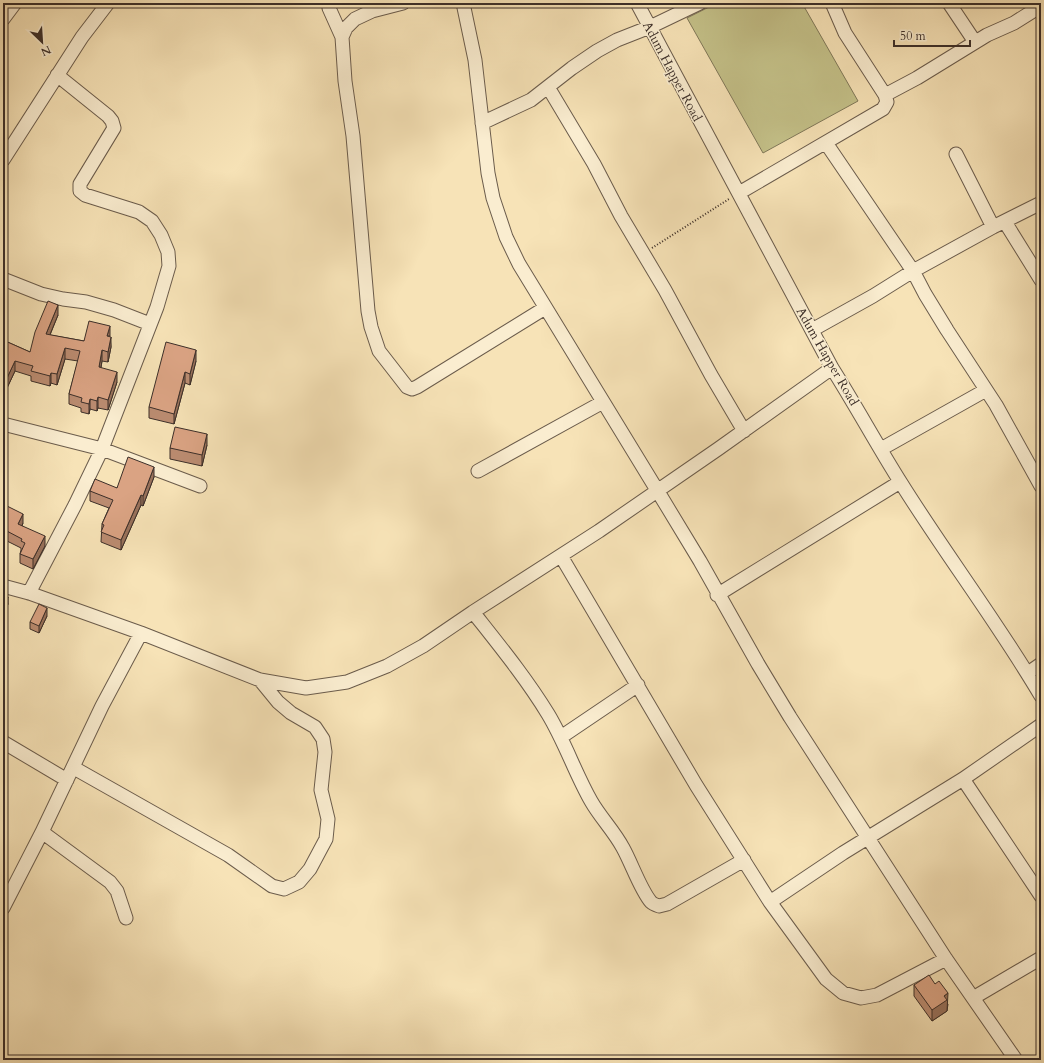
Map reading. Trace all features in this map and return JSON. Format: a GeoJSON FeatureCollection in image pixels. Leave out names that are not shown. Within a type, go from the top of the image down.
{"type":"FeatureCollection","features":[{"type":"Feature","properties":{"kind":"street"},"geometry":{"type":"LineString","coordinates":[[3,19],[15,3]]}},
{"type":"Feature","properties":{"kind":"street"},"geometry":{"type":"LineString","coordinates":[[3,160],[82,37],[108,3]]}},
{"type":"Feature","properties":{"kind":"street"},"geometry":{"type":"LineString","coordinates":[[329,3],[329,8],[342,37],[345,81],[353,136],[368,311],[376,344],[382,357],[407,387],[412,389],[546,308]]}},
{"type":"Feature","properties":{"kind":"street"},"geometry":{"type":"LineString","coordinates":[[342,37],[346,28],[355,19],[372,11],[403,3]]}},
{"type":"Feature","properties":{"kind":"street"},"geometry":{"type":"LineString","coordinates":[[463,3],[475,60],[488,173],[493,198],[506,237],[519,264],[700,561],[718,595],[774,690],[867,837],[973,998],[1010,1058]]}},
{"type":"Feature","properties":{"kind":"street","name":"Adum Happer Road"},"geometry":{"type":"LineString","coordinates":[[637,3],[832,368],[900,482],[1028,673],[1041,696]]}},
{"type":"Feature","properties":{"kind":"street"},"geometry":{"type":"LineString","coordinates":[[482,123],[531,100],[597,50],[700,3]]}},
{"type":"Feature","properties":{"kind":"street"},"geometry":{"type":"LineString","coordinates":[[739,193],[883,109],[886,102],[885,95],[845,33],[832,3]]}},
{"type":"Feature","properties":{"kind":"street"},"geometry":{"type":"LineString","coordinates":[[949,3],[976,42]]}},
{"type":"Feature","properties":{"kind":"street"},"geometry":{"type":"LineString","coordinates":[[885,95],[917,78],[987,35],[1014,23],[1041,6]]}},
{"type":"Feature","properties":{"kind":"street"},"geometry":{"type":"LineString","coordinates":[[29,593],[75,505],[102,449],[157,307],[169,266],[168,252],[161,235],[152,221],[139,212],[85,195],[80,191],[80,184],[114,128],[108,116],[57,76]]}},
{"type":"Feature","properties":{"kind":"street"},"geometry":{"type":"LineString","coordinates":[[548,87],[594,164],[621,216],[665,290],[711,375],[744,431]]}},
{"type":"Feature","properties":{"kind":"street"},"geometry":{"type":"LineString","coordinates":[[826,143],[913,271],[935,311],[996,405],[1041,486]]}},
{"type":"Feature","properties":{"kind":"street"},"geometry":{"type":"LineString","coordinates":[[956,154],[993,227]]}},
{"type":"Feature","properties":{"kind":"street"},"geometry":{"type":"LineString","coordinates":[[812,330],[873,296],[913,271],[993,227],[1041,203]]}},
{"type":"Feature","properties":{"kind":"street"},"geometry":{"type":"LineString","coordinates":[[1005,222],[1041,280]]}},
{"type":"Feature","properties":{"kind":"street"},"geometry":{"type":"LineString","coordinates":[[3,279],[41,294],[86,302],[114,310],[150,324]]}},
{"type":"Feature","properties":{"kind":"street"},"geometry":{"type":"LineString","coordinates":[[3,586],[29,593],[141,633],[260,680],[306,688],[347,682],[387,666],[411,653],[561,556],[744,431],[832,368]]}},
{"type":"Feature","properties":{"kind":"street"},"geometry":{"type":"LineString","coordinates":[[881,449],[986,390]]}},
{"type":"Feature","properties":{"kind":"street"},"geometry":{"type":"LineString","coordinates":[[478,471],[603,402]]}},
{"type":"Feature","properties":{"kind":"street"},"geometry":{"type":"LineString","coordinates":[[3,424],[102,449],[200,486]]}},
{"type":"Feature","properties":{"kind":"street"},"geometry":{"type":"LineString","coordinates":[[718,595],[900,482]]}},
{"type":"Feature","properties":{"kind":"street"},"geometry":{"type":"LineString","coordinates":[[561,556],[696,785],[770,902],[826,979],[843,993],[861,998],[877,995],[946,959]]}},
{"type":"Feature","properties":{"kind":"street"},"geometry":{"type":"LineString","coordinates":[[473,612],[548,713],[561,737],[576,773],[590,800],[623,848],[645,894],[652,902],[659,906],[667,904],[744,860]]}},
{"type":"Feature","properties":{"kind":"street"},"geometry":{"type":"LineString","coordinates":[[3,908],[42,832],[66,780],[74,768],[102,706],[141,633]]}},
{"type":"Feature","properties":{"kind":"street"},"geometry":{"type":"LineString","coordinates":[[1028,673],[1041,664]]}},
{"type":"Feature","properties":{"kind":"street"},"geometry":{"type":"LineString","coordinates":[[74,768],[228,855],[272,886],[284,888],[299,882],[310,869],[326,839],[328,819],[321,790],[325,752],[323,739],[315,727],[291,713],[278,702],[260,680]]}},
{"type":"Feature","properties":{"kind":"street"},"geometry":{"type":"LineString","coordinates":[[561,737],[638,685]]}},
{"type":"Feature","properties":{"kind":"street"},"geometry":{"type":"LineString","coordinates":[[770,902],[867,837],[963,779],[1041,725]]}},
{"type":"Feature","properties":{"kind":"street"},"geometry":{"type":"LineString","coordinates":[[3,742],[66,780]]}},
{"type":"Feature","properties":{"kind":"street"},"geometry":{"type":"LineString","coordinates":[[963,779],[1041,896]]}},
{"type":"Feature","properties":{"kind":"street"},"geometry":{"type":"LineString","coordinates":[[42,832],[110,882],[117,892],[126,918]]}},
{"type":"Feature","properties":{"kind":"street"},"geometry":{"type":"LineString","coordinates":[[973,998],[1041,958]]}},
{"type":"Feature","properties":{"kind":"path"},"geometry":{"type":"LineString","coordinates":[[643,254],[739,193]]}},
{"type":"Feature","properties":{"kind":"shaded area"},"geometry":{"type":"Polygon","coordinates":[[[717,3],[802,3],[858,101],[763,153],[687,18],[717,3]]]}},
{"type":"Feature","properties":{"kind":"building"},"geometry":{"type":"Polygon","coordinates":[[[48,301],[58,305],[46,334],[84,341],[89,321],[110,326],[107,336],[111,337],[108,352],[102,350],[99,367],[117,372],[108,400],[98,397],[97,401],[90,399],[89,404],[81,402],[82,398],[69,394],[80,351],[65,348],[57,374],[51,373],[50,376],[31,371],[33,366],[15,361],[7,378],[3,376],[3,340],[30,352],[35,332],[48,301]]]}},
{"type":"Feature","properties":{"kind":"building"},"geometry":{"type":"Polygon","coordinates":[[[166,342],[196,350],[190,374],[185,372],[174,414],[149,407],[166,342]]]}},
{"type":"Feature","properties":{"kind":"building"},"geometry":{"type":"Polygon","coordinates":[[[175,427],[207,434],[202,455],[170,448],[175,427]]]}},
{"type":"Feature","properties":{"kind":"building"},"geometry":{"type":"Polygon","coordinates":[[[128,457],[154,467],[143,496],[141,495],[121,540],[101,532],[104,525],[102,524],[113,500],[90,491],[95,479],[117,488],[128,457]]]}},
{"type":"Feature","properties":{"kind":"building"},"geometry":{"type":"Polygon","coordinates":[[[3,504],[23,514],[18,524],[45,536],[33,559],[20,554],[25,543],[21,541],[22,539],[3,529],[3,504]]]}},
{"type":"Feature","properties":{"kind":"building"},"geometry":{"type":"Polygon","coordinates":[[[3,595],[8,597],[4,606],[3,605],[3,595]]]}},
{"type":"Feature","properties":{"kind":"building"},"geometry":{"type":"Polygon","coordinates":[[[39,604],[47,608],[39,626],[30,622],[39,604]]]}},
{"type":"Feature","properties":{"kind":"building"},"geometry":{"type":"Polygon","coordinates":[[[929,975],[935,984],[939,981],[948,993],[944,996],[947,1000],[932,1010],[914,985],[929,975]]]}}]}
